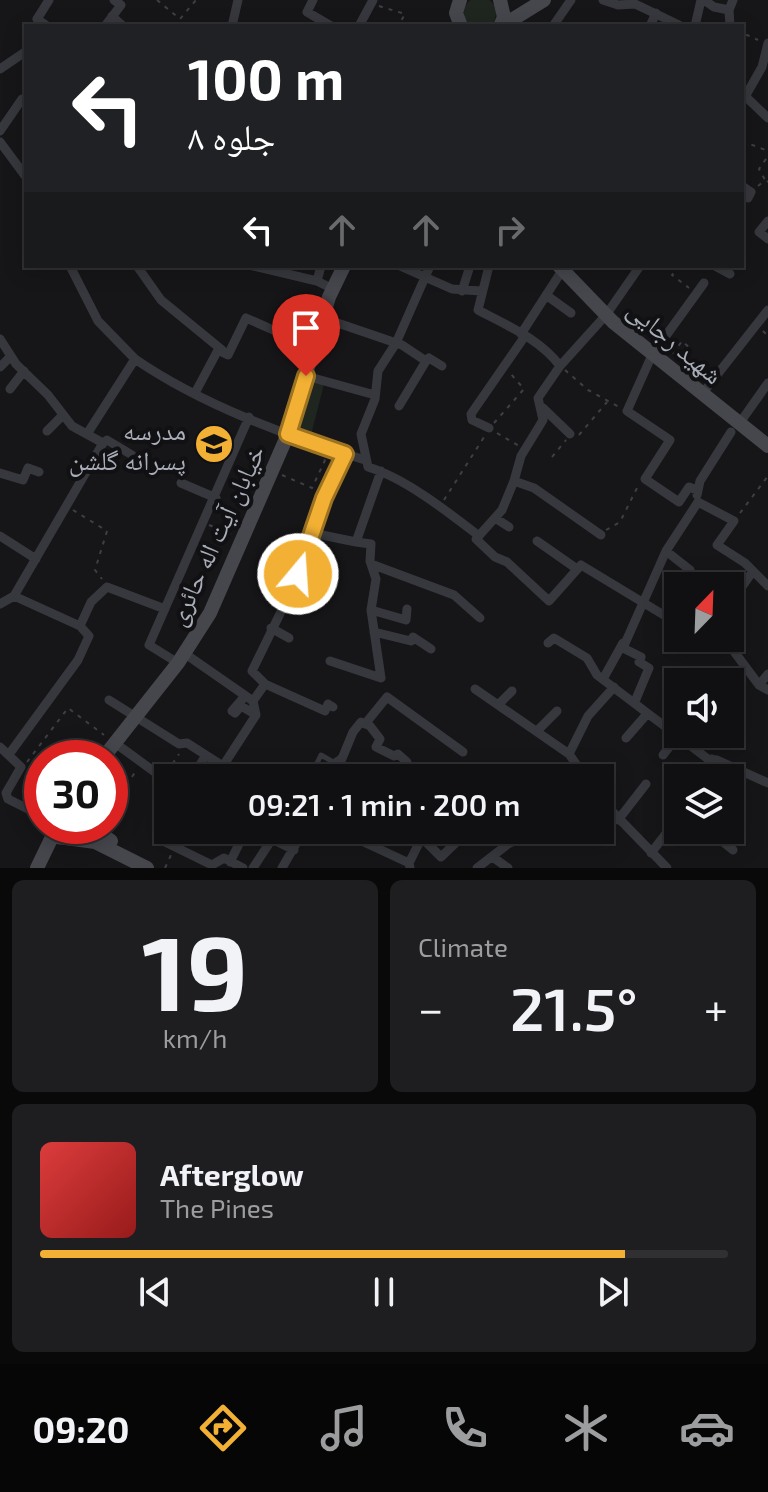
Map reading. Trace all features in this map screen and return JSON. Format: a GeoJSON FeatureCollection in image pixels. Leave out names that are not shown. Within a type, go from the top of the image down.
{"type":"FeatureCollection","features":[{"type":"Feature","properties":{"kind":"main road"},"geometry":{"type":"LineString","coordinates":[[500,0],[504,17],[502,24]]}},
{"type":"Feature","properties":{"kind":"main road"},"geometry":{"type":"LineString","coordinates":[[504,24],[544,0]]}},
{"type":"Feature","properties":{"kind":"main road","name":"خیابان آیت اله حائری"},"geometry":{"type":"LineString","coordinates":[[117,740],[181,658],[210,613],[288,434],[323,318],[343,268]]}},
{"type":"Feature","properties":{"kind":"main road","name":"شهید رجایی"},"geometry":{"type":"LineString","coordinates":[[563,268],[606,315],[702,394],[735,428],[768,446]]}},
{"type":"Feature","properties":{"kind":"main road"},"geometry":{"type":"LineString","coordinates":[[37,868],[50,844]]}},
{"type":"Feature","properties":{"kind":"main road"},"geometry":{"type":"LineString","coordinates":[[99,844],[142,867]]}},
{"type":"Feature","properties":{"kind":"main road"},"geometry":{"type":"LineString","coordinates":[[121,844],[162,868]]}},
{"type":"Feature","properties":{"kind":"street"},"geometry":{"type":"LineString","coordinates":[[44,24],[37,19],[49,0]]}},
{"type":"Feature","properties":{"kind":"street"},"geometry":{"type":"LineString","coordinates":[[106,24],[121,5],[114,0]]}},
{"type":"Feature","properties":{"kind":"street"},"geometry":{"type":"LineString","coordinates":[[232,24],[238,0]]}},
{"type":"Feature","properties":{"kind":"street"},"geometry":{"type":"LineString","coordinates":[[313,0],[307,12],[327,24]]}},
{"type":"Feature","properties":{"kind":"street"},"geometry":{"type":"LineString","coordinates":[[554,24],[571,0]]}},
{"type":"Feature","properties":{"kind":"street"},"geometry":{"type":"LineString","coordinates":[[603,0],[618,5],[635,4],[677,24]]}},
{"type":"Feature","properties":{"kind":"street"},"geometry":{"type":"LineString","coordinates":[[696,24],[702,0],[714,7],[731,5]]}},
{"type":"Feature","properties":{"kind":"street"},"geometry":{"type":"LineString","coordinates":[[360,24],[372,1]]}},
{"type":"Feature","properties":{"kind":"street"},"geometry":{"type":"LineString","coordinates":[[651,24],[656,13]]}},
{"type":"Feature","properties":{"kind":"street"},"geometry":{"type":"LineString","coordinates":[[112,16],[121,24]]}},
{"type":"Feature","properties":{"kind":"street"},"geometry":{"type":"LineString","coordinates":[[768,44],[765,70],[744,94],[753,107],[768,118]]}},
{"type":"Feature","properties":{"kind":"street"},"geometry":{"type":"LineString","coordinates":[[0,69],[24,53]]}},
{"type":"Feature","properties":{"kind":"street"},"geometry":{"type":"LineString","coordinates":[[0,131],[24,99]]}},
{"type":"Feature","properties":{"kind":"street"},"geometry":{"type":"LineString","coordinates":[[0,142],[24,174]]}},
{"type":"Feature","properties":{"kind":"street"},"geometry":{"type":"LineString","coordinates":[[768,221],[759,232],[768,239]]}},
{"type":"Feature","properties":{"kind":"street"},"geometry":{"type":"LineString","coordinates":[[71,268],[98,321],[135,359],[195,393],[381,471],[440,506],[479,536]]}},
{"type":"Feature","properties":{"kind":"street"},"geometry":{"type":"LineString","coordinates":[[138,268],[161,300],[228,355]]}},
{"type":"Feature","properties":{"kind":"street"},"geometry":{"type":"LineString","coordinates":[[262,268],[317,281],[333,289]]}},
{"type":"Feature","properties":{"kind":"street"},"geometry":{"type":"LineString","coordinates":[[317,281],[320,268]]}},
{"type":"Feature","properties":{"kind":"street"},"geometry":{"type":"LineString","coordinates":[[462,291],[469,268]]}},
{"type":"Feature","properties":{"kind":"street"},"geometry":{"type":"LineString","coordinates":[[489,268],[478,310],[523,335],[560,366]]}},
{"type":"Feature","properties":{"kind":"street"},"geometry":{"type":"LineString","coordinates":[[489,428],[472,420],[471,414],[523,335],[561,268]]}},
{"type":"Feature","properties":{"kind":"street"},"geometry":{"type":"LineString","coordinates":[[639,268],[606,315],[560,366],[538,398],[543,420],[525,449],[514,481],[495,518],[476,539],[507,562],[549,601],[581,565],[664,615]]}},
{"type":"Feature","properties":{"kind":"street"},"geometry":{"type":"LineString","coordinates":[[719,268],[730,274]]}},
{"type":"Feature","properties":{"kind":"street"},"geometry":{"type":"LineString","coordinates":[[366,464],[361,434],[375,395],[378,371],[396,343],[428,271],[462,291],[481,291]]}},
{"type":"Feature","properties":{"kind":"street"},"geometry":{"type":"LineString","coordinates":[[697,490],[689,487],[679,502],[645,479],[670,440],[627,411],[664,364],[670,331],[704,283]]}},
{"type":"Feature","properties":{"kind":"street"},"geometry":{"type":"LineString","coordinates":[[546,295],[571,313]]}},
{"type":"Feature","properties":{"kind":"street"},"geometry":{"type":"LineString","coordinates":[[702,394],[768,310]]}},
{"type":"Feature","properties":{"kind":"street"},"geometry":{"type":"LineString","coordinates":[[228,355],[246,318],[280,333],[318,340]]}},
{"type":"Feature","properties":{"kind":"street"},"geometry":{"type":"LineString","coordinates":[[323,318],[396,343],[426,361]]}},
{"type":"Feature","properties":{"kind":"street"},"geometry":{"type":"LineString","coordinates":[[0,339],[62,416],[103,443]]}},
{"type":"Feature","properties":{"kind":"street"},"geometry":{"type":"LineString","coordinates":[[195,393],[218,350],[228,355]]}},
{"type":"Feature","properties":{"kind":"street"},"geometry":{"type":"LineString","coordinates":[[0,367],[11,356]]}},
{"type":"Feature","properties":{"kind":"street"},"geometry":{"type":"LineString","coordinates":[[399,406],[429,358],[442,366]]}},
{"type":"Feature","properties":{"kind":"street"},"geometry":{"type":"LineString","coordinates":[[87,434],[135,359]]}},
{"type":"Feature","properties":{"kind":"street"},"geometry":{"type":"LineString","coordinates":[[10,389],[24,371]]}},
{"type":"Feature","properties":{"kind":"street"},"geometry":{"type":"LineString","coordinates":[[306,376],[375,395]]}},
{"type":"Feature","properties":{"kind":"street"},"geometry":{"type":"LineString","coordinates":[[636,699],[649,668],[639,662],[641,657],[623,648],[666,551],[698,502],[697,490],[735,428],[768,383]]}},
{"type":"Feature","properties":{"kind":"street"},"geometry":{"type":"LineString","coordinates":[[538,398],[548,415],[570,434]]}},
{"type":"Feature","properties":{"kind":"street"},"geometry":{"type":"LineString","coordinates":[[47,431],[62,416]]}},
{"type":"Feature","properties":{"kind":"street"},"geometry":{"type":"LineString","coordinates":[[249,417],[149,645],[181,658],[249,699],[256,715]]}},
{"type":"Feature","properties":{"kind":"street"},"geometry":{"type":"LineString","coordinates":[[0,604],[14,596],[103,443],[107,440],[132,455]]}},
{"type":"Feature","properties":{"kind":"street"},"geometry":{"type":"LineString","coordinates":[[333,707],[328,704],[325,711],[265,684],[252,671],[293,587],[345,454]]}},
{"type":"Feature","properties":{"kind":"street"},"geometry":{"type":"LineString","coordinates":[[0,473],[23,480],[28,468],[39,472]]}},
{"type":"Feature","properties":{"kind":"street"},"geometry":{"type":"LineString","coordinates":[[356,542],[381,471]]}},
{"type":"Feature","properties":{"kind":"street"},"geometry":{"type":"LineString","coordinates":[[514,481],[534,488],[601,535]]}},
{"type":"Feature","properties":{"kind":"street"},"geometry":{"type":"LineString","coordinates":[[181,483],[216,498]]}},
{"type":"Feature","properties":{"kind":"street"},"geometry":{"type":"LineString","coordinates":[[698,502],[734,521],[717,545],[768,586]]}},
{"type":"Feature","properties":{"kind":"street"},"geometry":{"type":"LineString","coordinates":[[495,518],[509,527]]}},
{"type":"Feature","properties":{"kind":"street"},"geometry":{"type":"LineString","coordinates":[[312,533],[371,544],[371,564],[376,579],[371,610],[381,678],[330,661]]}},
{"type":"Feature","properties":{"kind":"street"},"geometry":{"type":"LineString","coordinates":[[0,536],[36,559]]}},
{"type":"Feature","properties":{"kind":"street"},"geometry":{"type":"LineString","coordinates":[[537,541],[577,569]]}},
{"type":"Feature","properties":{"kind":"street"},"geometry":{"type":"LineString","coordinates":[[666,551],[690,570]]}},
{"type":"Feature","properties":{"kind":"street"},"geometry":{"type":"LineString","coordinates":[[272,561],[298,574]]}},
{"type":"Feature","properties":{"kind":"street"},"geometry":{"type":"LineString","coordinates":[[371,564],[454,595],[480,618]]}},
{"type":"Feature","properties":{"kind":"street"},"geometry":{"type":"LineString","coordinates":[[744,584],[753,571]]}},
{"type":"Feature","properties":{"kind":"street"},"geometry":{"type":"LineString","coordinates":[[80,626],[91,602],[107,587],[165,609]]}},
{"type":"Feature","properties":{"kind":"street"},"geometry":{"type":"LineString","coordinates":[[293,587],[324,593]]}},
{"type":"Feature","properties":{"kind":"street"},"geometry":{"type":"LineString","coordinates":[[10,753],[78,660],[89,636],[80,626],[14,596]]}},
{"type":"Feature","properties":{"kind":"street"},"geometry":{"type":"LineString","coordinates":[[371,610],[406,620],[407,609]]}},
{"type":"Feature","properties":{"kind":"street"},"geometry":{"type":"LineString","coordinates":[[271,628],[289,638]]}},
{"type":"Feature","properties":{"kind":"street"},"geometry":{"type":"LineString","coordinates":[[603,679],[631,630]]}},
{"type":"Feature","properties":{"kind":"street"},"geometry":{"type":"LineString","coordinates":[[374,632],[411,641],[413,637],[431,649]]}},
{"type":"Feature","properties":{"kind":"street"},"geometry":{"type":"LineString","coordinates":[[548,643],[554,638],[587,658],[590,667],[603,679],[664,727]]}},
{"type":"Feature","properties":{"kind":"street"},"geometry":{"type":"LineString","coordinates":[[735,652],[764,688]]}},
{"type":"Feature","properties":{"kind":"street"},"geometry":{"type":"LineString","coordinates":[[764,688],[768,674]]}},
{"type":"Feature","properties":{"kind":"street"},"geometry":{"type":"LineString","coordinates":[[256,715],[241,706],[235,713],[232,711],[265,684]]}},
{"type":"Feature","properties":{"kind":"street"},"geometry":{"type":"LineString","coordinates":[[569,754],[588,716],[614,687]]}},
{"type":"Feature","properties":{"kind":"street"},"geometry":{"type":"LineString","coordinates":[[475,689],[521,724],[537,731],[569,754],[576,764]]}},
{"type":"Feature","properties":{"kind":"street"},"geometry":{"type":"LineString","coordinates":[[498,705],[512,691]]}},
{"type":"Feature","properties":{"kind":"street"},"geometry":{"type":"LineString","coordinates":[[339,764],[363,723],[385,694],[463,752]]}},
{"type":"Feature","properties":{"kind":"street"},"geometry":{"type":"LineString","coordinates":[[109,700],[179,744],[187,743],[220,764]]}},
{"type":"Feature","properties":{"kind":"street"},"geometry":{"type":"LineString","coordinates":[[537,731],[557,711]]}},
{"type":"Feature","properties":{"kind":"street"},"geometry":{"type":"LineString","coordinates":[[521,724],[532,714]]}},
{"type":"Feature","properties":{"kind":"street"},"geometry":{"type":"LineString","coordinates":[[626,738],[647,714]]}},
{"type":"Feature","properties":{"kind":"street"},"geometry":{"type":"LineString","coordinates":[[224,764],[256,715]]}},
{"type":"Feature","properties":{"kind":"street"},"geometry":{"type":"LineString","coordinates":[[363,723],[378,733],[380,739],[376,747],[394,756],[398,754],[407,762]]}},
{"type":"Feature","properties":{"kind":"street"},"geometry":{"type":"LineString","coordinates":[[0,747],[10,753],[21,767],[6,793],[8,799],[24,807]]}},
{"type":"Feature","properties":{"kind":"street"},"geometry":{"type":"LineString","coordinates":[[663,755],[668,748]]}},
{"type":"Feature","properties":{"kind":"street"},"geometry":{"type":"LineString","coordinates":[[694,748],[723,764]]}},
{"type":"Feature","properties":{"kind":"street"},"geometry":{"type":"LineString","coordinates":[[128,752],[154,771]]}},
{"type":"Feature","properties":{"kind":"street"},"geometry":{"type":"LineString","coordinates":[[200,764],[206,755]]}},
{"type":"Feature","properties":{"kind":"street"},"geometry":{"type":"LineString","coordinates":[[709,764],[712,759]]}},
{"type":"Feature","properties":{"kind":"street"},"geometry":{"type":"LineString","coordinates":[[744,773],[768,783]]}},
{"type":"Feature","properties":{"kind":"street"},"geometry":{"type":"LineString","coordinates":[[618,820],[646,784]]}},
{"type":"Feature","properties":{"kind":"street"},"geometry":{"type":"LineString","coordinates":[[614,815],[667,868]]}},
{"type":"Feature","properties":{"kind":"street"},"geometry":{"type":"LineString","coordinates":[[651,853],[664,836]]}},
{"type":"Feature","properties":{"kind":"street"},"geometry":{"type":"LineString","coordinates":[[170,844],[212,865],[224,858],[243,868]]}},
{"type":"Feature","properties":{"kind":"street"},"geometry":{"type":"LineString","coordinates":[[230,862],[239,844]]}},
{"type":"Feature","properties":{"kind":"street"},"geometry":{"type":"LineString","coordinates":[[253,868],[269,844]]}},
{"type":"Feature","properties":{"kind":"street"},"geometry":{"type":"LineString","coordinates":[[282,844],[294,850]]}},
{"type":"Feature","properties":{"kind":"street"},"geometry":{"type":"LineString","coordinates":[[282,868],[297,844]]}},
{"type":"Feature","properties":{"kind":"street"},"geometry":{"type":"LineString","coordinates":[[366,844],[410,866],[421,844]]}},
{"type":"Feature","properties":{"kind":"street"},"geometry":{"type":"LineString","coordinates":[[428,844],[441,857],[454,844]]}},
{"type":"Feature","properties":{"kind":"street"},"geometry":{"type":"LineString","coordinates":[[477,868],[494,858],[508,844]]}},
{"type":"Feature","properties":{"kind":"street"},"geometry":{"type":"LineString","coordinates":[[726,844],[733,850]]}},
{"type":"Feature","properties":{"kind":"street"},"geometry":{"type":"LineString","coordinates":[[494,858],[508,868]]}},
{"type":"Feature","properties":{"kind":"lane"},"geometry":{"type":"LineString","coordinates":[[318,764],[321,755],[333,762],[343,755]]}},
{"type":"Feature","properties":{"kind":"path"},"geometry":{"type":"LineString","coordinates":[[157,0],[180,19],[196,0]]}},
{"type":"Feature","properties":{"kind":"path"},"geometry":{"type":"LineString","coordinates":[[372,1],[391,12],[405,14],[399,24]]}},
{"type":"Feature","properties":{"kind":"path"},"geometry":{"type":"LineString","coordinates":[[744,41],[747,35],[768,44]]}},
{"type":"Feature","properties":{"kind":"path"},"geometry":{"type":"LineString","coordinates":[[744,142],[768,154],[759,169],[767,182],[745,191]]}},
{"type":"Feature","properties":{"kind":"path"},"geometry":{"type":"LineString","coordinates":[[678,268],[672,275],[696,294]]}},
{"type":"Feature","properties":{"kind":"path"},"geometry":{"type":"LineString","coordinates":[[664,364],[678,339],[670,331]]}},
{"type":"Feature","properties":{"kind":"path"},"geometry":{"type":"LineString","coordinates":[[682,341],[692,350],[664,364],[682,341]]}},
{"type":"Feature","properties":{"kind":"path"},"geometry":{"type":"LineString","coordinates":[[560,366],[607,402],[627,411]]}},
{"type":"Feature","properties":{"kind":"path"},"geometry":{"type":"LineString","coordinates":[[440,506],[489,428],[524,389],[503,367]]}},
{"type":"Feature","properties":{"kind":"path"},"geometry":{"type":"LineString","coordinates":[[552,457],[570,434],[578,436],[607,402]]}},
{"type":"Feature","properties":{"kind":"path"},"geometry":{"type":"LineString","coordinates":[[489,428],[525,449]]}},
{"type":"Feature","properties":{"kind":"path"},"geometry":{"type":"LineString","coordinates":[[273,472],[312,488],[330,449]]}},
{"type":"Feature","properties":{"kind":"path"},"geometry":{"type":"LineString","coordinates":[[734,521],[768,476]]}},
{"type":"Feature","properties":{"kind":"path"},"geometry":{"type":"LineString","coordinates":[[601,535],[620,522],[645,479]]}},
{"type":"Feature","properties":{"kind":"path"},"geometry":{"type":"LineString","coordinates":[[66,506],[107,531],[95,570],[107,587]]}},
{"type":"Feature","properties":{"kind":"path"},"geometry":{"type":"LineString","coordinates":[[205,523],[243,539]]}},
{"type":"Feature","properties":{"kind":"path"},"geometry":{"type":"LineString","coordinates":[[45,740],[68,708],[111,740]]}},
{"type":"Feature","properties":{"kind":"path"},"geometry":{"type":"LineString","coordinates":[[173,764],[187,743]]}},
{"type":"Feature","properties":{"kind":"path"},"geometry":{"type":"LineString","coordinates":[[128,782],[143,763]]}},
{"type":"Feature","properties":{"kind":"path"},"geometry":{"type":"LineString","coordinates":[[162,868],[174,846]]}},
{"type":"Feature","properties":{"kind":"shaded area"},"geometry":{"type":"Polygon","coordinates":[[[473,-1],[487,-1],[495,7],[495,19],[491,24],[469,24],[465,19],[465,7],[473,-1]]]}},
{"type":"Feature","properties":{"kind":"shaded area"},"geometry":{"type":"Polygon","coordinates":[[[311,382],[324,384],[311,435],[295,430],[311,382]]]}},
{"type":"Feature","properties":{"kind":"place","name":"مدرسه پسرانه گلشن"},"geometry":{"type":"Point","coordinates":[214,444]}},
{"type":"Feature","properties":{"kind":"route"},"geometry":{"type":"LineString","coordinates":[[298,574],[324,498],[345,454],[288,434],[306,376]]}}]}
